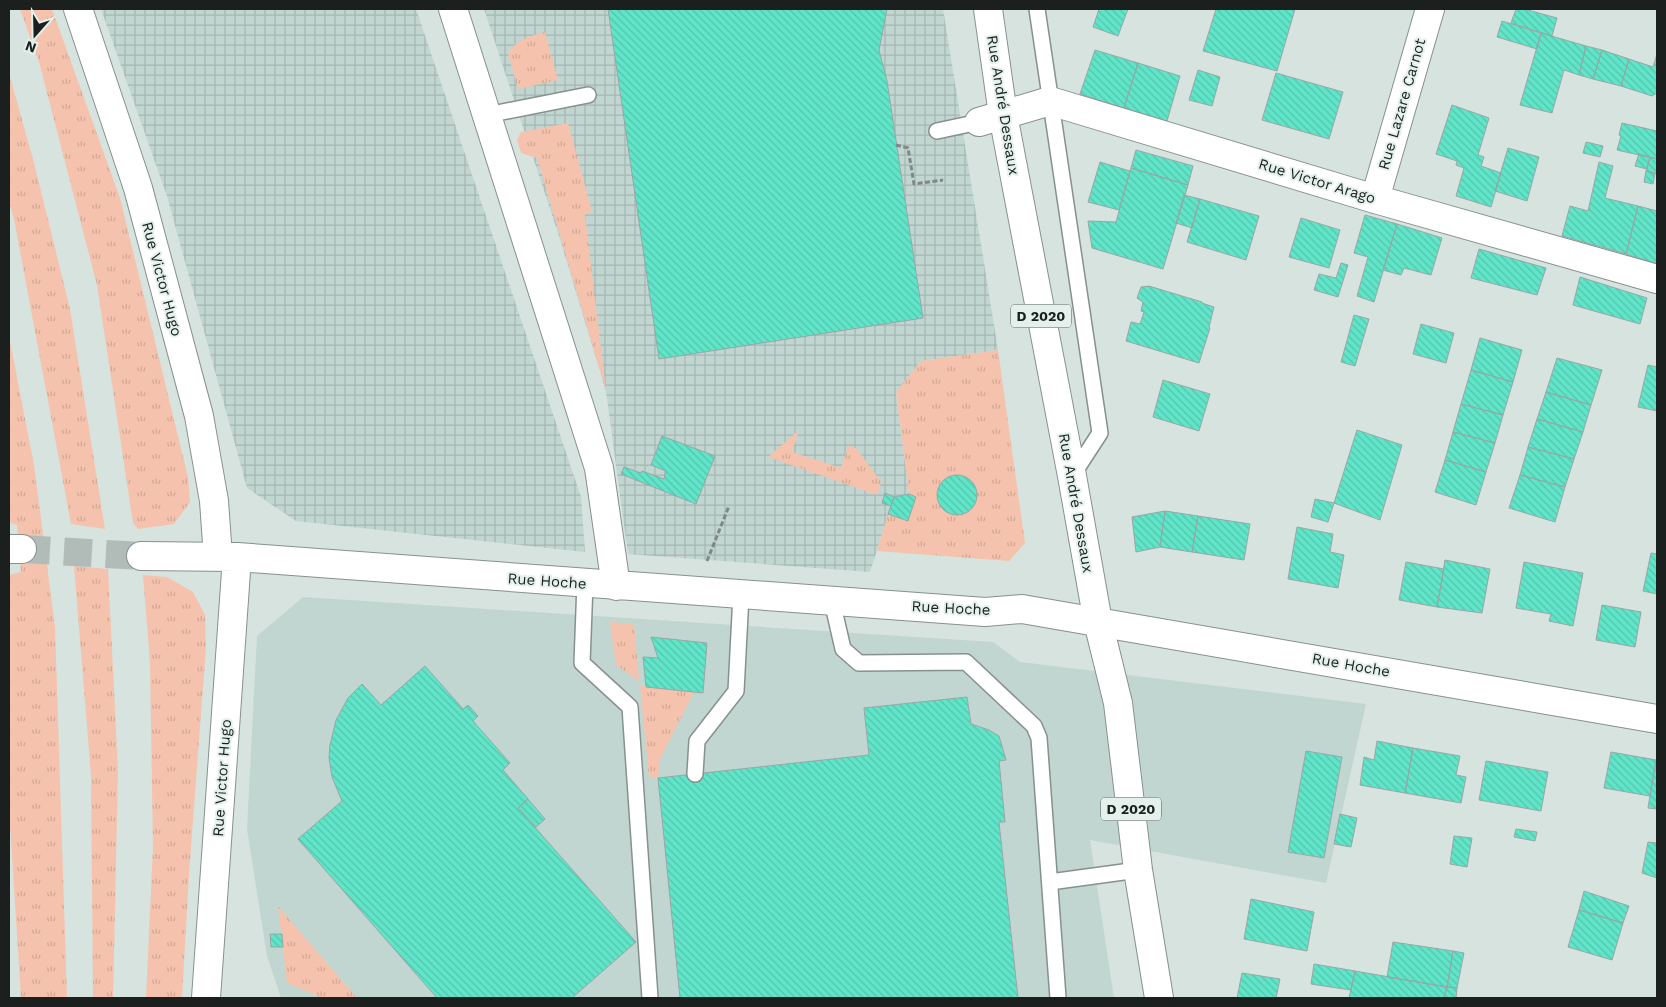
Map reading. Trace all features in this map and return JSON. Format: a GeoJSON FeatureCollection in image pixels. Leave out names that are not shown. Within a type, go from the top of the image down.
{"type":"FeatureCollection","features":[{"type":"Feature","properties":{"kind":"street","name":"Rue Victor Hugo"},"geometry":{"type":"LineString","coordinates":[[78,9],[138,188],[199,416],[214,501],[227,557],[206,998]]}},
{"type":"Feature","properties":{"kind":"street"},"geometry":{"type":"LineString","coordinates":[[452,9],[488,115],[600,468],[616,586]]}},
{"type":"Feature","properties":{"kind":"street","name":"Rue André Dessaux"},"geometry":{"type":"LineString","coordinates":[[988,9],[991,118],[1072,476],[1098,622],[1118,703],[1138,870],[1159,998]]}},
{"type":"Feature","properties":{"kind":"street","name":"Rue Lazare Carnot"},"geometry":{"type":"LineString","coordinates":[[1375,199],[1430,9]]}},
{"type":"Feature","properties":{"kind":"street"},"geometry":{"type":"LineString","coordinates":[[991,118],[1050,100]]}},
{"type":"Feature","properties":{"kind":"street","name":"Rue Victor Arago"},"geometry":{"type":"LineString","coordinates":[[1050,100],[1375,199],[1657,279]]}},
{"type":"Feature","properties":{"kind":"street","name":"Rue Hoche"},"geometry":{"type":"LineString","coordinates":[[141,556],[227,557],[985,612],[1022,609],[1657,719]]}},
{"type":"Feature","properties":{"kind":"lane"},"geometry":{"type":"LineString","coordinates":[[1037,9],[1100,433],[1072,476]]}},
{"type":"Feature","properties":{"kind":"lane"},"geometry":{"type":"LineString","coordinates":[[488,115],[588,95]]}},
{"type":"Feature","properties":{"kind":"lane"},"geometry":{"type":"LineString","coordinates":[[937,130],[991,118]]}},
{"type":"Feature","properties":{"kind":"lane"},"geometry":{"type":"LineString","coordinates":[[585,583],[582,663],[630,707],[650,998]]}},
{"type":"Feature","properties":{"kind":"lane"},"geometry":{"type":"LineString","coordinates":[[696,774],[697,741],[736,691],[741,595]]}},
{"type":"Feature","properties":{"kind":"lane"},"geometry":{"type":"LineString","coordinates":[[832,601],[843,649],[859,663],[966,662],[1034,726],[1039,738],[1058,998]]}},
{"type":"Feature","properties":{"kind":"lane"},"geometry":{"type":"LineString","coordinates":[[1050,882],[1138,870]]}},
{"type":"Feature","properties":{"kind":"path"},"geometry":{"type":"LineString","coordinates":[[896,145],[908,148],[914,184],[943,180]]}},
{"type":"Feature","properties":{"kind":"path"},"geometry":{"type":"LineString","coordinates":[[694,591],[729,506]]}},
{"type":"Feature","properties":{"kind":"shaded area"},"geometry":{"type":"Polygon","coordinates":[[[101,9],[416,9],[581,497],[585,552],[296,521],[247,488],[167,196],[101,9]]]}},
{"type":"Feature","properties":{"kind":"shaded area"},"geometry":{"type":"Polygon","coordinates":[[[484,9],[943,9],[998,350],[921,361],[896,392],[909,494],[894,497],[870,572],[628,554],[606,391],[559,236],[484,9]]]}},
{"type":"Feature","properties":{"kind":"shaded area"},"geometry":{"type":"Polygon","coordinates":[[[303,597],[993,642],[1020,662],[1366,704],[1326,883],[1090,840],[1114,998],[281,998],[267,956],[247,829],[257,636],[303,597]]]}},
{"type":"Feature","properties":{"kind":"green space"},"geometry":{"type":"Polygon","coordinates":[[[20,9],[52,9],[120,198],[188,477],[190,502],[174,524],[138,529],[133,523],[97,285],[39,62],[20,9]]]}},
{"type":"Feature","properties":{"kind":"green space"},"geometry":{"type":"Polygon","coordinates":[[[545,32],[558,80],[518,89],[508,53],[520,41],[545,32]]]}},
{"type":"Feature","properties":{"kind":"green space"},"geometry":{"type":"Polygon","coordinates":[[[9,73],[34,163],[70,309],[105,529],[71,524],[14,219],[9,202],[9,73]]]}},
{"type":"Feature","properties":{"kind":"green space"},"geometry":{"type":"Polygon","coordinates":[[[568,123],[592,211],[585,215],[606,391],[537,158],[521,153],[517,140],[521,132],[568,123]]]}},
{"type":"Feature","properties":{"kind":"green space"},"geometry":{"type":"Polygon","coordinates":[[[9,336],[34,465],[55,627],[67,998],[21,998],[9,809],[9,575],[21,572],[17,525],[9,522],[9,336]]]}},
{"type":"Feature","properties":{"kind":"green space"},"geometry":{"type":"Polygon","coordinates":[[[998,350],[1025,543],[1009,561],[877,551],[888,514],[916,497],[909,494],[896,392],[921,361],[998,350]]]}},
{"type":"Feature","properties":{"kind":"green space"},"geometry":{"type":"Polygon","coordinates":[[[799,430],[792,452],[841,468],[848,446],[856,448],[881,482],[877,495],[768,457],[799,430]]]}},
{"type":"Feature","properties":{"kind":"green space"},"geometry":{"type":"Polygon","coordinates":[[[74,566],[108,569],[118,771],[113,998],[93,998],[91,775],[74,566]]]}},
{"type":"Feature","properties":{"kind":"green space"},"geometry":{"type":"Polygon","coordinates":[[[143,575],[167,577],[193,592],[205,615],[206,647],[182,998],[146,998],[153,847],[150,663],[143,575]]]}},
{"type":"Feature","properties":{"kind":"green space"},"geometry":{"type":"Polygon","coordinates":[[[610,622],[634,624],[639,681],[616,665],[610,622]]]}},
{"type":"Feature","properties":{"kind":"green space"},"geometry":{"type":"Polygon","coordinates":[[[640,686],[694,692],[660,759],[658,778],[649,777],[640,686]]]}},
{"type":"Feature","properties":{"kind":"green space"},"geometry":{"type":"Polygon","coordinates":[[[278,906],[357,998],[323,998],[287,983],[278,906]]]}},
{"type":"Feature","properties":{"kind":"building"},"geometry":{"type":"Polygon","coordinates":[[[608,9],[887,9],[879,50],[887,81],[923,318],[659,359],[608,9]]]}},
{"type":"Feature","properties":{"kind":"building"},"geometry":{"type":"Polygon","coordinates":[[[1099,9],[1128,9],[1118,36],[1093,27],[1099,9]]]}},
{"type":"Feature","properties":{"kind":"building"},"geometry":{"type":"Polygon","coordinates":[[[1216,9],[1295,9],[1277,71],[1203,51],[1216,9]]]}},
{"type":"Feature","properties":{"kind":"building"},"geometry":{"type":"Polygon","coordinates":[[[1516,9],[1524,9],[1557,18],[1552,36],[1511,23],[1516,9]]]}},
{"type":"Feature","properties":{"kind":"building"},"geometry":{"type":"Polygon","coordinates":[[[1502,21],[1541,33],[1537,49],[1497,37],[1502,21]]]}},
{"type":"Feature","properties":{"kind":"building"},"geometry":{"type":"Polygon","coordinates":[[[1541,33],[1586,46],[1579,75],[1564,70],[1552,113],[1520,105],[1541,33]]]}},
{"type":"Feature","properties":{"kind":"building"},"geometry":{"type":"Polygon","coordinates":[[[1586,46],[1602,50],[1593,79],[1579,75],[1586,46]]]}},
{"type":"Feature","properties":{"kind":"building"},"geometry":{"type":"Polygon","coordinates":[[[1095,50],[1138,63],[1124,108],[1080,94],[1095,50]]]}},
{"type":"Feature","properties":{"kind":"building"},"geometry":{"type":"Polygon","coordinates":[[[1602,50],[1629,59],[1621,86],[1593,79],[1602,50]]]}},
{"type":"Feature","properties":{"kind":"building"},"geometry":{"type":"Polygon","coordinates":[[[1657,54],[1657,93],[1652,96],[1621,86],[1629,59],[1653,67],[1657,54]]]}},
{"type":"Feature","properties":{"kind":"building"},"geometry":{"type":"Polygon","coordinates":[[[1138,63],[1180,76],[1167,121],[1124,108],[1138,63]]]}},
{"type":"Feature","properties":{"kind":"building"},"geometry":{"type":"Polygon","coordinates":[[[1198,70],[1220,77],[1212,106],[1189,100],[1198,70]]]}},
{"type":"Feature","properties":{"kind":"building"},"geometry":{"type":"Polygon","coordinates":[[[1276,73],[1343,92],[1329,139],[1262,120],[1276,73]]]}},
{"type":"Feature","properties":{"kind":"building"},"geometry":{"type":"Polygon","coordinates":[[[1452,105],[1489,118],[1478,155],[1484,157],[1481,166],[1501,173],[1491,207],[1456,196],[1464,168],[1456,165],[1457,161],[1436,154],[1452,105]]]}},
{"type":"Feature","properties":{"kind":"building"},"geometry":{"type":"Polygon","coordinates":[[[1622,123],[1657,131],[1657,159],[1617,150],[1622,123]]]}},
{"type":"Feature","properties":{"kind":"building"},"geometry":{"type":"Polygon","coordinates":[[[1586,142],[1603,146],[1600,157],[1583,153],[1586,142]]]}},
{"type":"Feature","properties":{"kind":"building"},"geometry":{"type":"Polygon","coordinates":[[[1508,148],[1539,157],[1527,201],[1495,191],[1508,148]]]}},
{"type":"Feature","properties":{"kind":"building"},"geometry":{"type":"Polygon","coordinates":[[[1136,150],[1193,166],[1188,185],[1131,168],[1136,150]]]}},
{"type":"Feature","properties":{"kind":"building"},"geometry":{"type":"Polygon","coordinates":[[[1639,154],[1650,157],[1647,169],[1635,166],[1639,154]]]}},
{"type":"Feature","properties":{"kind":"building"},"geometry":{"type":"Polygon","coordinates":[[[1650,157],[1657,159],[1657,174],[1646,171],[1650,157]]]}},
{"type":"Feature","properties":{"kind":"building"},"geometry":{"type":"Polygon","coordinates":[[[1100,162],[1130,171],[1119,210],[1088,202],[1100,162]]]}},
{"type":"Feature","properties":{"kind":"building"},"geometry":{"type":"Polygon","coordinates":[[[1599,162],[1613,166],[1605,198],[1638,206],[1626,254],[1562,236],[1570,206],[1588,211],[1599,162]]]}},
{"type":"Feature","properties":{"kind":"building"},"geometry":{"type":"Polygon","coordinates":[[[1131,168],[1188,185],[1163,269],[1092,248],[1088,221],[1116,222],[1131,168]]]}},
{"type":"Feature","properties":{"kind":"building"},"geometry":{"type":"Polygon","coordinates":[[[1646,171],[1655,173],[1653,184],[1644,182],[1646,171]]]}},
{"type":"Feature","properties":{"kind":"building"},"geometry":{"type":"Polygon","coordinates":[[[1184,195],[1200,199],[1192,228],[1176,223],[1184,195]]]}},
{"type":"Feature","properties":{"kind":"building"},"geometry":{"type":"Polygon","coordinates":[[[1200,199],[1259,216],[1246,260],[1187,242],[1200,199]]]}},
{"type":"Feature","properties":{"kind":"building"},"geometry":{"type":"Polygon","coordinates":[[[1638,206],[1657,211],[1657,264],[1626,254],[1638,206]]]}},
{"type":"Feature","properties":{"kind":"building"},"geometry":{"type":"Polygon","coordinates":[[[1365,215],[1397,224],[1374,302],[1357,296],[1368,257],[1354,253],[1365,215]]]}},
{"type":"Feature","properties":{"kind":"building"},"geometry":{"type":"Polygon","coordinates":[[[1301,218],[1340,230],[1329,268],[1289,257],[1301,218]]]}},
{"type":"Feature","properties":{"kind":"building"},"geometry":{"type":"Polygon","coordinates":[[[1397,224],[1442,238],[1431,275],[1404,268],[1401,275],[1383,270],[1397,224]]]}},
{"type":"Feature","properties":{"kind":"building"},"geometry":{"type":"Polygon","coordinates":[[[1479,249],[1546,268],[1537,295],[1471,278],[1479,249]]]}},
{"type":"Feature","properties":{"kind":"building"},"geometry":{"type":"Polygon","coordinates":[[[1341,263],[1348,265],[1338,297],[1314,290],[1319,274],[1336,278],[1341,263]]]}},
{"type":"Feature","properties":{"kind":"building"},"geometry":{"type":"Polygon","coordinates":[[[1580,277],[1647,298],[1640,324],[1573,305],[1580,277]]]}},
{"type":"Feature","properties":{"kind":"building"},"geometry":{"type":"Polygon","coordinates":[[[1149,286],[1214,307],[1210,328],[1199,363],[1126,341],[1131,322],[1140,324],[1144,312],[1141,311],[1143,302],[1137,298],[1141,287],[1149,286]]]}},
{"type":"Feature","properties":{"kind":"building"},"geometry":{"type":"Polygon","coordinates":[[[1354,315],[1369,319],[1355,366],[1341,362],[1354,315]]]}},
{"type":"Feature","properties":{"kind":"building"},"geometry":{"type":"Polygon","coordinates":[[[1421,324],[1454,333],[1446,363],[1413,354],[1421,324]]]}},
{"type":"Feature","properties":{"kind":"building"},"geometry":{"type":"Polygon","coordinates":[[[1480,338],[1522,350],[1513,382],[1471,370],[1480,338]]]}},
{"type":"Feature","properties":{"kind":"building"},"geometry":{"type":"Polygon","coordinates":[[[1557,358],[1602,370],[1591,405],[1546,392],[1557,358]]]}},
{"type":"Feature","properties":{"kind":"building"},"geometry":{"type":"Polygon","coordinates":[[[1648,365],[1657,367],[1657,411],[1638,407],[1648,365]]]}},
{"type":"Feature","properties":{"kind":"building"},"geometry":{"type":"Polygon","coordinates":[[[1471,370],[1513,382],[1503,415],[1461,404],[1471,370]]]}},
{"type":"Feature","properties":{"kind":"building"},"geometry":{"type":"Polygon","coordinates":[[[1163,380],[1210,394],[1199,431],[1153,417],[1163,380]]]}},
{"type":"Feature","properties":{"kind":"building"},"geometry":{"type":"Polygon","coordinates":[[[1546,392],[1591,405],[1583,432],[1537,419],[1546,392]]]}},
{"type":"Feature","properties":{"kind":"building"},"geometry":{"type":"Polygon","coordinates":[[[1461,404],[1503,415],[1495,443],[1453,432],[1461,404]]]}},
{"type":"Feature","properties":{"kind":"building"},"geometry":{"type":"Polygon","coordinates":[[[1537,419],[1583,432],[1574,459],[1528,447],[1537,419]]]}},
{"type":"Feature","properties":{"kind":"building"},"geometry":{"type":"Polygon","coordinates":[[[1357,430],[1402,445],[1380,520],[1334,503],[1357,430]]]}},
{"type":"Feature","properties":{"kind":"building"},"geometry":{"type":"Polygon","coordinates":[[[1453,432],[1495,443],[1486,472],[1445,460],[1453,432]]]}},
{"type":"Feature","properties":{"kind":"building"},"geometry":{"type":"Polygon","coordinates":[[[662,436],[715,456],[696,504],[621,474],[624,467],[664,479],[666,471],[651,465],[662,436]]]}},
{"type":"Feature","properties":{"kind":"building"},"geometry":{"type":"Polygon","coordinates":[[[1528,447],[1574,459],[1565,487],[1520,475],[1528,447]]]}},
{"type":"Feature","properties":{"kind":"building"},"geometry":{"type":"Polygon","coordinates":[[[1445,460],[1486,472],[1476,505],[1435,492],[1445,460]]]}},
{"type":"Feature","properties":{"kind":"building"},"geometry":{"type":"Polygon","coordinates":[[[961,475],[968,478],[974,484],[977,495],[976,503],[968,512],[961,515],[953,515],[946,512],[938,503],[937,491],[940,484],[949,476],[961,475]]]}},
{"type":"Feature","properties":{"kind":"building"},"geometry":{"type":"Polygon","coordinates":[[[1520,475],[1565,487],[1555,522],[1509,508],[1520,475]]]}},
{"type":"Feature","properties":{"kind":"building"},"geometry":{"type":"Polygon","coordinates":[[[885,493],[894,497],[891,506],[882,503],[885,493]]]}},
{"type":"Feature","properties":{"kind":"building"},"geometry":{"type":"Polygon","coordinates":[[[909,494],[916,497],[908,521],[888,514],[894,497],[909,494]]]}},
{"type":"Feature","properties":{"kind":"building"},"geometry":{"type":"Polygon","coordinates":[[[1315,499],[1334,503],[1328,522],[1311,517],[1315,499]]]}},
{"type":"Feature","properties":{"kind":"building"},"geometry":{"type":"Polygon","coordinates":[[[1165,511],[1198,516],[1192,552],[1160,547],[1165,511]]]}},
{"type":"Feature","properties":{"kind":"building"},"geometry":{"type":"Polygon","coordinates":[[[1165,511],[1160,547],[1136,552],[1132,517],[1165,511]]]}},
{"type":"Feature","properties":{"kind":"building"},"geometry":{"type":"Polygon","coordinates":[[[1198,516],[1250,524],[1244,560],[1192,552],[1198,516]]]}},
{"type":"Feature","properties":{"kind":"building"},"geometry":{"type":"Polygon","coordinates":[[[1297,527],[1333,534],[1330,552],[1344,555],[1338,588],[1288,579],[1297,527]]]}},
{"type":"Feature","properties":{"kind":"building"},"geometry":{"type":"Polygon","coordinates":[[[1651,553],[1657,554],[1657,594],[1643,591],[1651,553]]]}},
{"type":"Feature","properties":{"kind":"building"},"geometry":{"type":"Polygon","coordinates":[[[1445,560],[1490,569],[1482,613],[1437,607],[1445,560]]]}},
{"type":"Feature","properties":{"kind":"building"},"geometry":{"type":"Polygon","coordinates":[[[1406,562],[1444,569],[1437,607],[1399,600],[1406,562]]]}},
{"type":"Feature","properties":{"kind":"building"},"geometry":{"type":"Polygon","coordinates":[[[1524,562],[1583,573],[1573,626],[1549,621],[1551,614],[1516,608],[1524,562]]]}},
{"type":"Feature","properties":{"kind":"building"},"geometry":{"type":"Polygon","coordinates":[[[1602,605],[1641,612],[1635,647],[1596,640],[1602,605]]]}},
{"type":"Feature","properties":{"kind":"building"},"geometry":{"type":"Polygon","coordinates":[[[651,637],[707,643],[703,693],[646,687],[643,657],[658,658],[651,637]]]}},
{"type":"Feature","properties":{"kind":"building"},"geometry":{"type":"Polygon","coordinates":[[[425,666],[463,709],[468,705],[478,716],[473,721],[510,763],[503,770],[528,799],[518,808],[636,942],[572,998],[437,998],[298,839],[342,801],[332,777],[329,758],[336,720],[348,698],[362,684],[381,705],[425,666]]]}},
{"type":"Feature","properties":{"kind":"building"},"geometry":{"type":"Polygon","coordinates":[[[967,697],[971,724],[989,730],[999,736],[1006,760],[999,761],[1005,822],[999,822],[1018,998],[680,998],[658,778],[869,755],[864,708],[967,697]]]}},
{"type":"Feature","properties":{"kind":"building"},"geometry":{"type":"Polygon","coordinates":[[[1377,741],[1413,748],[1405,793],[1360,785],[1364,757],[1374,760],[1377,741]]]}},
{"type":"Feature","properties":{"kind":"building"},"geometry":{"type":"Polygon","coordinates":[[[1413,748],[1460,756],[1456,775],[1466,777],[1461,803],[1405,793],[1413,748]]]}},
{"type":"Feature","properties":{"kind":"building"},"geometry":{"type":"Polygon","coordinates":[[[1306,751],[1342,757],[1324,858],[1288,852],[1306,751]]]}},
{"type":"Feature","properties":{"kind":"building"},"geometry":{"type":"Polygon","coordinates":[[[1611,752],[1656,760],[1650,796],[1604,788],[1611,752]]]}},
{"type":"Feature","properties":{"kind":"building"},"geometry":{"type":"Polygon","coordinates":[[[1657,760],[1657,809],[1648,808],[1657,760]]]}},
{"type":"Feature","properties":{"kind":"building"},"geometry":{"type":"Polygon","coordinates":[[[1486,761],[1548,772],[1541,811],[1479,800],[1486,761]]]}},
{"type":"Feature","properties":{"kind":"building"},"geometry":{"type":"Polygon","coordinates":[[[528,799],[545,819],[536,827],[518,808],[528,799]]]}},
{"type":"Feature","properties":{"kind":"building"},"geometry":{"type":"Polygon","coordinates":[[[1340,814],[1357,818],[1351,847],[1334,844],[1340,814]]]}},
{"type":"Feature","properties":{"kind":"building"},"geometry":{"type":"Polygon","coordinates":[[[1516,829],[1537,832],[1535,841],[1514,837],[1516,829]]]}},
{"type":"Feature","properties":{"kind":"building"},"geometry":{"type":"Polygon","coordinates":[[[1454,836],[1472,838],[1467,867],[1450,864],[1454,836]]]}},
{"type":"Feature","properties":{"kind":"building"},"geometry":{"type":"Polygon","coordinates":[[[1648,842],[1657,843],[1657,878],[1642,873],[1648,842]]]}},
{"type":"Feature","properties":{"kind":"building"},"geometry":{"type":"Polygon","coordinates":[[[1584,891],[1629,906],[1623,923],[1579,910],[1584,891]]]}},
{"type":"Feature","properties":{"kind":"building"},"geometry":{"type":"Polygon","coordinates":[[[1251,899],[1314,912],[1307,951],[1244,939],[1251,899]]]}},
{"type":"Feature","properties":{"kind":"building"},"geometry":{"type":"Polygon","coordinates":[[[1579,910],[1623,923],[1612,960],[1568,947],[1579,910]]]}},
{"type":"Feature","properties":{"kind":"building"},"geometry":{"type":"Polygon","coordinates":[[[270,934],[282,934],[283,947],[271,947],[270,934]]]}},
{"type":"Feature","properties":{"kind":"building"},"geometry":{"type":"Polygon","coordinates":[[[1393,942],[1453,951],[1447,987],[1387,977],[1393,942]]]}},
{"type":"Feature","properties":{"kind":"building"},"geometry":{"type":"Polygon","coordinates":[[[1453,951],[1464,953],[1457,988],[1447,987],[1453,951]]]}},
{"type":"Feature","properties":{"kind":"building"},"geometry":{"type":"Polygon","coordinates":[[[1314,964],[1355,971],[1351,990],[1311,984],[1314,964]]]}},
{"type":"Feature","properties":{"kind":"building"},"geometry":{"type":"Polygon","coordinates":[[[1355,971],[1447,987],[1444,998],[1349,998],[1355,971]]]}},
{"type":"Feature","properties":{"kind":"building"},"geometry":{"type":"Polygon","coordinates":[[[1242,973],[1280,979],[1276,998],[1237,998],[1242,973]]]}},
{"type":"Feature","properties":{"kind":"building"},"geometry":{"type":"Polygon","coordinates":[[[1447,987],[1457,988],[1456,998],[1444,998],[1447,987]]]}},
{"type":"Feature","properties":{"kind":"tunnel"},"geometry":{"type":"LineString","coordinates":[[22,549],[141,556]]}}]}
